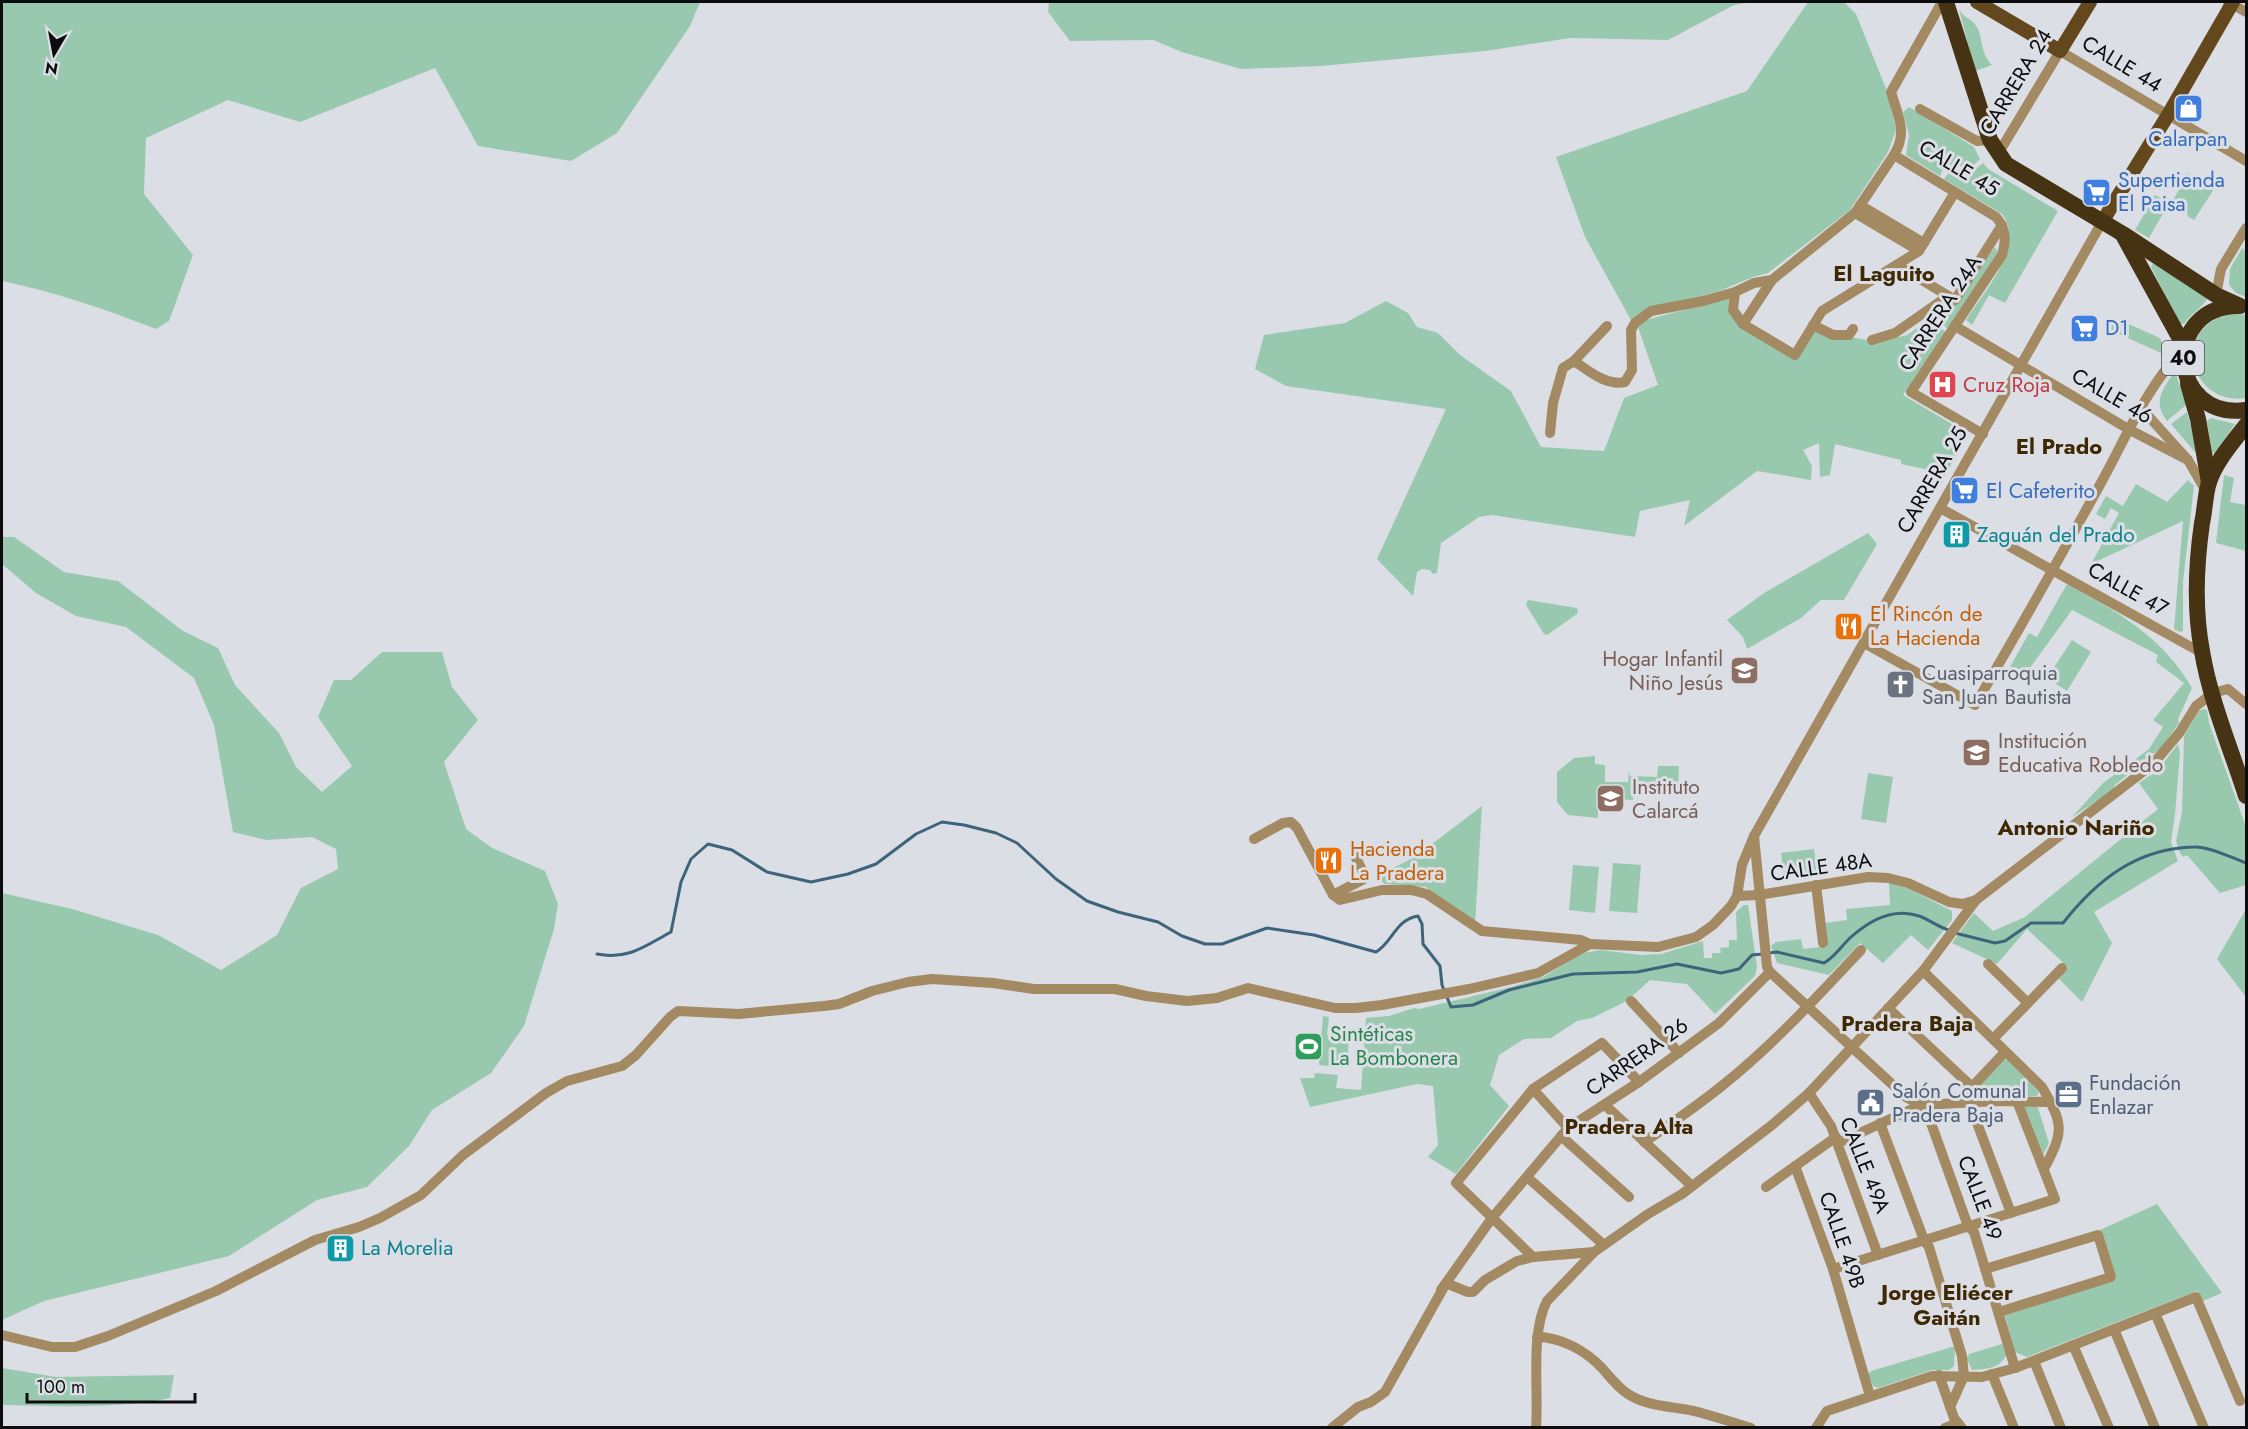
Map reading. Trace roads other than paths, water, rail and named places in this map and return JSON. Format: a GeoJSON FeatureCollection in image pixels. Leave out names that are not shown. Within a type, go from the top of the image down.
{"type":"FeatureCollection","features":[{"type":"Feature","properties":{"kind":"highway"},"geometry":{"type":"LineString","coordinates":[[1944,2],[1994,147]]}},
{"type":"Feature","properties":{"kind":"highway","name":"CALLE 45"},"geometry":{"type":"LineString","coordinates":[[1994,147],[2016,171],[2123,234],[2216,296],[2242,306]]}},
{"type":"Feature","properties":{"kind":"highway","name":"40"},"geometry":{"type":"LineString","coordinates":[[2123,234],[2184,347]]}},
{"type":"Feature","properties":{"kind":"highway","name":"40"},"geometry":{"type":"LineString","coordinates":[[2242,306],[2218,309],[2208,313],[2193,327],[2184,347],[2184,368],[2198,419],[2208,488],[2200,536],[2197,585],[2202,652],[2247,796]]}},
{"type":"Feature","properties":{"kind":"highway","name":"40"},"geometry":{"type":"LineString","coordinates":[[2186,376],[2197,394],[2214,406],[2234,411],[2247,410]]}},
{"type":"Feature","properties":{"kind":"highway","name":"40"},"geometry":{"type":"LineString","coordinates":[[2208,488],[2227,451],[2247,425]]}},
{"type":"Feature","properties":{"kind":"main road","name":"CALLE 44"},"geometry":{"type":"LineString","coordinates":[[1977,2],[2060,51]]}},
{"type":"Feature","properties":{"kind":"main road","name":"CARRERA 24"},"geometry":{"type":"LineString","coordinates":[[2060,51],[2090,2]]}},
{"type":"Feature","properties":{"kind":"main road","name":"CARRERA 25"},"geometry":{"type":"LineString","coordinates":[[2102,222],[2168,115],[2231,2]]}},
{"type":"Feature","properties":{"kind":"street"},"geometry":{"type":"LineString","coordinates":[[1743,324],[1772,280],[1857,209],[1894,155],[1903,133],[1892,93],[1944,2]]}},
{"type":"Feature","properties":{"kind":"street"},"geometry":{"type":"LineString","coordinates":[[2231,2],[2247,12]]}},
{"type":"Feature","properties":{"kind":"street","name":"CARRERA 24"},"geometry":{"type":"LineString","coordinates":[[1994,147],[2060,51]]}},
{"type":"Feature","properties":{"kind":"street","name":"CALLE 44"},"geometry":{"type":"LineString","coordinates":[[2060,51],[2247,161]]}},
{"type":"Feature","properties":{"kind":"street","name":"CALLE 45"},"geometry":{"type":"LineString","coordinates":[[1920,109],[1977,141],[1994,147]]}},
{"type":"Feature","properties":{"kind":"street","name":"CALLE 45"},"geometry":{"type":"LineString","coordinates":[[1894,155],[1996,217],[2006,235],[2001,255]]}},
{"type":"Feature","properties":{"kind":"street"},"geometry":{"type":"LineString","coordinates":[[1735,292],[1732,310],[1743,324],[1795,355],[1821,311],[1898,265],[1921,247],[1954,192]]}},
{"type":"Feature","properties":{"kind":"street"},"geometry":{"type":"LineString","coordinates":[[1857,209],[1921,247]]}},
{"type":"Feature","properties":{"kind":"street","name":"CARRERA 25"},"geometry":{"type":"LineString","coordinates":[[1737,896],[1742,865],[1754,836],[2102,222]]}},
{"type":"Feature","properties":{"kind":"street","name":"CARRERA 24A"},"geometry":{"type":"LineString","coordinates":[[1872,340],[1895,333],[1951,298],[2002,225]]}},
{"type":"Feature","properties":{"kind":"street"},"geometry":{"type":"LineString","coordinates":[[2216,296],[2221,269],[2247,228]]}},
{"type":"Feature","properties":{"kind":"street","name":"CARRERA 24A"},"geometry":{"type":"LineString","coordinates":[[1983,434],[1911,392],[2001,255]]}},
{"type":"Feature","properties":{"kind":"street"},"geometry":{"type":"LineString","coordinates":[[1898,265],[1951,298]]}},
{"type":"Feature","properties":{"kind":"street"},"geometry":{"type":"LineString","coordinates":[[1574,361],[1608,381],[1617,384],[1625,382],[1632,370],[1631,330],[1642,316],[1651,311],[1703,301],[1735,292],[1754,283],[1772,280]]}},
{"type":"Feature","properties":{"kind":"street"},"geometry":{"type":"LineString","coordinates":[[1813,325],[1833,335],[1849,335],[1853,329]]}},
{"type":"Feature","properties":{"kind":"street"},"geometry":{"type":"LineString","coordinates":[[1550,433],[1553,403],[1563,368],[1574,361],[1607,326]]}},
{"type":"Feature","properties":{"kind":"street","name":"CALLE 46"},"geometry":{"type":"LineString","coordinates":[[1955,326],[2130,430],[2188,460]]}},
{"type":"Feature","properties":{"kind":"street"},"geometry":{"type":"LineString","coordinates":[[1864,643],[1975,705],[2168,364],[2184,347]]}},
{"type":"Feature","properties":{"kind":"street","name":"CALLE 46"},"geometry":{"type":"LineString","coordinates":[[2142,409],[2188,460],[2208,488]]}},
{"type":"Feature","properties":{"kind":"street","name":"CALLE 47"},"geometry":{"type":"LineString","coordinates":[[1940,508],[2202,652]]}},
{"type":"Feature","properties":{"kind":"street"},"geometry":{"type":"LineString","coordinates":[[1536,1428],[1538,1323],[1547,1302],[1594,1252],[1692,1186],[1772,1125],[1809,1093],[1923,971],[1976,900],[2153,764],[2180,732],[2196,706],[2213,693],[2228,689],[2247,704]]}},
{"type":"Feature","properties":{"kind":"street"},"geometry":{"type":"LineString","coordinates":[[1254,839],[1283,823],[1291,822],[1297,828],[1333,895],[1340,900],[1382,890],[1428,894],[1482,932],[1581,940],[1590,944],[1643,947],[1677,943],[1696,937],[1713,924],[1731,906],[1737,896]]}},
{"type":"Feature","properties":{"kind":"street"},"geometry":{"type":"LineString","coordinates":[[1754,836],[1768,966]]}},
{"type":"Feature","properties":{"kind":"street"},"geometry":{"type":"LineString","coordinates":[[1333,895],[1366,878],[1355,856]]}},
{"type":"Feature","properties":{"kind":"street","name":"CALLE 48A"},"geometry":{"type":"LineString","coordinates":[[1737,896],[1759,895],[1868,877],[1888,878],[1908,883],[1949,902],[1963,904],[1976,900]]}},
{"type":"Feature","properties":{"kind":"street"},"geometry":{"type":"LineString","coordinates":[[1816,885],[1823,943]]}},
{"type":"Feature","properties":{"kind":"street"},"geometry":{"type":"LineString","coordinates":[[2,1335],[52,1347],[75,1347],[108,1336],[216,1291],[315,1240],[380,1218],[421,1195],[463,1155],[546,1093],[567,1081],[622,1065],[636,1055],[678,1011],[739,1014],[824,1006],[839,1004],[908,982],[932,980],[993,983],[1034,989],[1115,989],[1154,998],[1187,1001],[1217,998],[1248,988],[1335,1008],[1356,1008],[1469,989],[1538,973],[1590,944]]}},
{"type":"Feature","properties":{"kind":"street"},"geometry":{"type":"LineString","coordinates":[[1644,1142],[1723,1085],[1767,1047],[1861,950]]}},
{"type":"Feature","properties":{"kind":"street"},"geometry":{"type":"LineString","coordinates":[[1988,964],[2028,1003]]}},
{"type":"Feature","properties":{"kind":"street","name":"CALLE 49"},"geometry":{"type":"LineString","coordinates":[[1768,966],[1906,1097],[1921,1105],[1927,1112],[1968,1226],[1974,1232],[2016,1368]]}},
{"type":"Feature","properties":{"kind":"street","name":"CARRERA 26"},"geometry":{"type":"LineString","coordinates":[[1332,1428],[1358,1407],[1371,1402],[1385,1392],[1427,1321],[1441,1290],[1492,1218],[1565,1132],[1639,1082],[1719,1023],[1768,966]]}},
{"type":"Feature","properties":{"kind":"street"},"geometry":{"type":"LineString","coordinates":[[1993,1039],[2062,968]]}},
{"type":"Feature","properties":{"kind":"street"},"geometry":{"type":"LineString","coordinates":[[1923,971],[2042,1087],[2058,1119],[2060,1136],[2043,1170]]}},
{"type":"Feature","properties":{"kind":"street"},"geometry":{"type":"LineString","coordinates":[[1631,1001],[1679,1053]]}},
{"type":"Feature","properties":{"kind":"street"},"geometry":{"type":"LineString","coordinates":[[1888,1008],[1972,1087]]}},
{"type":"Feature","properties":{"kind":"street"},"geometry":{"type":"LineString","coordinates":[[1533,1257],[1456,1183],[1533,1089],[1602,1043],[1639,1082]]}},
{"type":"Feature","properties":{"kind":"street"},"geometry":{"type":"LineString","coordinates":[[2005,1052],[1972,1087],[1972,1103],[1974,1115],[2011,1213]]}},
{"type":"Feature","properties":{"kind":"street"},"geometry":{"type":"LineString","coordinates":[[1533,1089],[1565,1132],[1629,1197]]}},
{"type":"Feature","properties":{"kind":"street","name":"CALLE 49A"},"geometry":{"type":"LineString","coordinates":[[1809,1093],[1831,1126],[1878,1254]]}},
{"type":"Feature","properties":{"kind":"street"},"geometry":{"type":"LineString","coordinates":[[1833,1269],[2055,1199],[2017,1101]]}},
{"type":"Feature","properties":{"kind":"street"},"geometry":{"type":"LineString","coordinates":[[1766,1186],[1837,1140],[1921,1105],[2049,1102]]}},
{"type":"Feature","properties":{"kind":"street"},"geometry":{"type":"LineString","coordinates":[[1605,1105],[1692,1186]]}},
{"type":"Feature","properties":{"kind":"street"},"geometry":{"type":"LineString","coordinates":[[1880,1123],[1924,1240],[1929,1247],[1962,1356],[1964,1376],[1950,1407]]}},
{"type":"Feature","properties":{"kind":"street","name":"CALLE 49B"},"geometry":{"type":"LineString","coordinates":[[1795,1166],[1833,1269],[1870,1396]]}},
{"type":"Feature","properties":{"kind":"street"},"geometry":{"type":"LineString","coordinates":[[1527,1177],[1604,1245]]}},
{"type":"Feature","properties":{"kind":"street"},"geometry":{"type":"LineString","coordinates":[[1985,1269],[2098,1235],[2111,1277],[1998,1312]]}},
{"type":"Feature","properties":{"kind":"street"},"geometry":{"type":"LineString","coordinates":[[1441,1290],[1448,1284],[1473,1292],[1499,1271],[1517,1261],[1533,1257],[1594,1252]]}},
{"type":"Feature","properties":{"kind":"street"},"geometry":{"type":"LineString","coordinates":[[1821,1424],[1827,1411],[1870,1396],[1939,1375],[1982,1377],[2016,1368],[2196,1297],[2240,1401]]}},
{"type":"Feature","properties":{"kind":"street"},"geometry":{"type":"LineString","coordinates":[[2155,1313],[2204,1428]]}},
{"type":"Feature","properties":{"kind":"street"},"geometry":{"type":"LineString","coordinates":[[2114,1329],[2155,1428]]}},
{"type":"Feature","properties":{"kind":"street"},"geometry":{"type":"LineString","coordinates":[[1537,1336],[1559,1341],[1580,1351],[1600,1366],[1618,1386],[1638,1400],[1664,1407],[1692,1410],[1751,1428]]}},
{"type":"Feature","properties":{"kind":"street"},"geometry":{"type":"LineString","coordinates":[[2073,1345],[2109,1428]]}},
{"type":"Feature","properties":{"kind":"street"},"geometry":{"type":"LineString","coordinates":[[2034,1361],[2061,1428]]}},
{"type":"Feature","properties":{"kind":"street"},"geometry":{"type":"LineString","coordinates":[[1992,1374],[2014,1428]]}},
{"type":"Feature","properties":{"kind":"street"},"geometry":{"type":"LineString","coordinates":[[1939,1375],[1950,1407],[1960,1425],[1945,1428]]}},
{"type":"Feature","properties":{"kind":"waterway"},"geometry":{"type":"LineString","coordinates":[[597,954],[628,953],[645,947],[671,932],[681,882],[691,859],[708,844],[732,850],[767,872],[811,882],[848,874],[876,864],[916,834],[942,822],[996,833],[1017,843],[1056,879],[1087,901],[1158,922],[1182,936],[1205,944],[1222,944],[1267,928],[1314,935],[1376,952],[1404,922],[1418,916],[1422,924],[1423,944],[1440,966],[1442,985],[1451,1007],[1473,1005],[1509,990],[1573,974],[1637,972],[1677,964],[1721,973],[1739,969],[1752,955],[1763,954]]}},
{"type":"Feature","properties":{"kind":"waterway"},"geometry":{"type":"LineString","coordinates":[[1955,933],[1995,943],[2005,941],[2031,923],[2063,923],[2104,880],[2136,860],[2154,853],[2200,847],[2246,863]]}},
{"type":"Feature","properties":{"kind":"waterway"},"geometry":{"type":"LineString","coordinates":[[1769,953],[1777,952],[1824,963],[1858,931],[1891,914],[1919,916],[1949,930]]}},
{"type":"Feature","properties":{"kind":"place","name":"Calarpan"},"geometry":{"type":"Point","coordinates":[2188,108]}},
{"type":"Feature","properties":{"kind":"place","name":"Supertienda El Paisa"},"geometry":{"type":"Point","coordinates":[2097,192]}},
{"type":"Feature","properties":{"kind":"place","name":"D1"},"geometry":{"type":"Point","coordinates":[2084,328]}},
{"type":"Feature","properties":{"kind":"place","name":"Cruz Roja"},"geometry":{"type":"Point","coordinates":[1942,385]}},
{"type":"Feature","properties":{"kind":"place","name":"El Cafeterito"},"geometry":{"type":"Point","coordinates":[1965,491]}},
{"type":"Feature","properties":{"kind":"place","name":"Zaguán del Prado"},"geometry":{"type":"Point","coordinates":[1956,535]}},
{"type":"Feature","properties":{"kind":"place","name":"El Rincón de La Hacienda"},"geometry":{"type":"Point","coordinates":[1849,626]}},
{"type":"Feature","properties":{"kind":"place","name":"Hogar Infantil Niño Jesús"},"geometry":{"type":"Point","coordinates":[1744,671]}},
{"type":"Feature","properties":{"kind":"place","name":"Cuasiparroquia San Juan Bautista"},"geometry":{"type":"Point","coordinates":[1901,685]}},
{"type":"Feature","properties":{"kind":"place","name":"Institución Educativa Robledo"},"geometry":{"type":"Point","coordinates":[1977,753]}},
{"type":"Feature","properties":{"kind":"place","name":"Instituto Calarcá"},"geometry":{"type":"Point","coordinates":[1611,799]}},
{"type":"Feature","properties":{"kind":"place","name":"Hacienda La Pradera"},"geometry":{"type":"Point","coordinates":[1329,861]}},
{"type":"Feature","properties":{"kind":"place","name":"Sintéticas La Bombonera"},"geometry":{"type":"Point","coordinates":[1309,1046]}},
{"type":"Feature","properties":{"kind":"place","name":"Fundación Enlazar"},"geometry":{"type":"Point","coordinates":[2068,1095]}},
{"type":"Feature","properties":{"kind":"place","name":"Salón Comunal Pradera Baja"},"geometry":{"type":"Point","coordinates":[1871,1103]}},
{"type":"Feature","properties":{"kind":"place","name":"La Morelia"},"geometry":{"type":"Point","coordinates":[340,1248]}},
{"type":"Feature","properties":{"kind":"district","name":"El Laguito"},"geometry":{"type":"Point","coordinates":[1884,273]}},
{"type":"Feature","properties":{"kind":"district","name":"El Prado"},"geometry":{"type":"Point","coordinates":[2059,446]}},
{"type":"Feature","properties":{"kind":"district","name":"Antonio Nariño"},"geometry":{"type":"Point","coordinates":[2076,827]}},
{"type":"Feature","properties":{"kind":"district","name":"Pradera Baja"},"geometry":{"type":"Point","coordinates":[1907,1023]}},
{"type":"Feature","properties":{"kind":"district","name":"Pradera Alta"},"geometry":{"type":"Point","coordinates":[1629,1126]}},
{"type":"Feature","properties":{"kind":"district","name":"Jorge Eliécer Gaitán"},"geometry":{"type":"Point","coordinates":[1947,1304]}}]}
